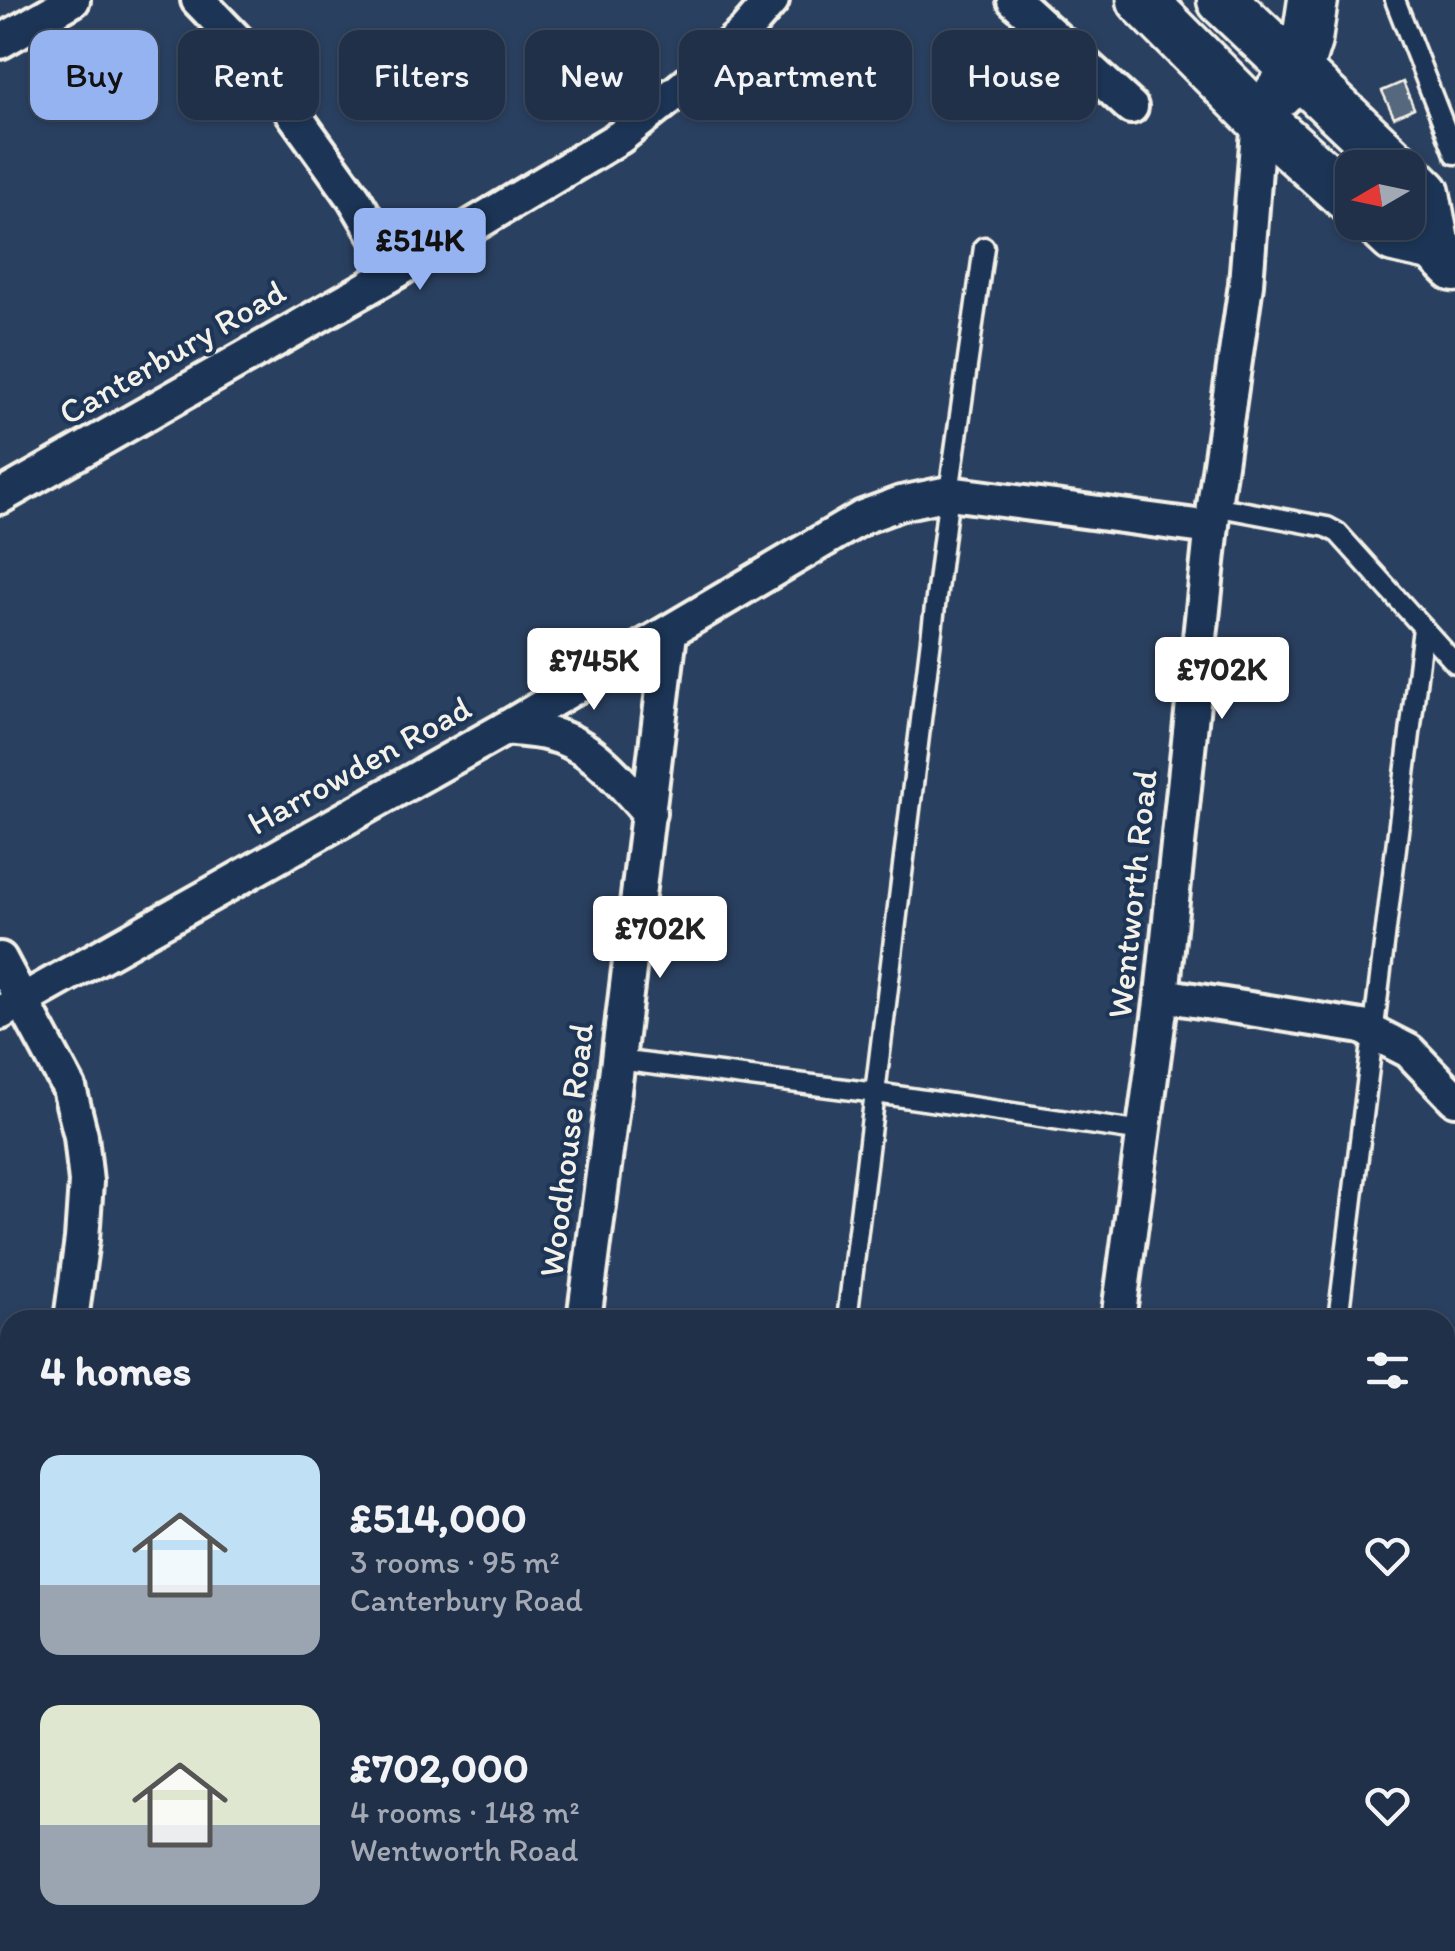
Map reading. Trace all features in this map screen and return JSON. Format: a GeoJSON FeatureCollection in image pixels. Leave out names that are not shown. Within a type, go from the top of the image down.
{"type":"FeatureCollection","features":[{"type":"Feature","properties":{"kind":"street"},"geometry":{"type":"LineString","coordinates":[[0,42],[73,0]]}},
{"type":"Feature","properties":{"kind":"street"},"geometry":{"type":"LineString","coordinates":[[198,0],[252,56],[354,198],[397,270]]}},
{"type":"Feature","properties":{"kind":"street","name":"Canterbury Road"},"geometry":{"type":"LineString","coordinates":[[0,496],[397,270],[620,137],[696,76],[772,0]]}},
{"type":"Feature","properties":{"kind":"street"},"geometry":{"type":"LineString","coordinates":[[1014,0],[1131,107]]}},
{"type":"Feature","properties":{"kind":"street"},"geometry":{"type":"LineString","coordinates":[[1142,0],[1259,118],[1335,186]]}},
{"type":"Feature","properties":{"kind":"street"},"geometry":{"type":"LineString","coordinates":[[1259,118],[1297,71],[1313,0]]}},
{"type":"Feature","properties":{"kind":"street"},"geometry":{"type":"LineString","coordinates":[[1227,2],[1259,118]]}},
{"type":"Feature","properties":{"kind":"street"},"geometry":{"type":"LineString","coordinates":[[1227,2],[1380,150]]}},
{"type":"Feature","properties":{"kind":"street","name":"Wentworth Road"},"geometry":{"type":"LineString","coordinates":[[1119,1310],[1162,995],[1212,517],[1246,284],[1259,118]]}},
{"type":"Feature","properties":{"kind":"street"},"geometry":{"type":"LineString","coordinates":[[1425,191],[1445,257]]}},
{"type":"Feature","properties":{"kind":"street"},"geometry":{"type":"LineString","coordinates":[[1399,240],[1445,257]]}},
{"type":"Feature","properties":{"kind":"street","name":"Harrowden Road"},"geometry":{"type":"LineString","coordinates":[[12,1006],[506,728],[862,518],[902,502],[950,494],[1212,517]]}},
{"type":"Feature","properties":{"kind":"street","name":"Woodhouse Road"},"geometry":{"type":"LineString","coordinates":[[585,1310],[670,633]]}},
{"type":"Feature","properties":{"kind":"street"},"geometry":{"type":"LineString","coordinates":[[506,728],[548,733],[577,745],[602,761],[649,813]]}},
{"type":"Feature","properties":{"kind":"street"},"geometry":{"type":"LineString","coordinates":[[0,959],[12,1006],[69,1088],[81,1136],[86,1182],[73,1310]]}},
{"type":"Feature","properties":{"kind":"street"},"geometry":{"type":"LineString","coordinates":[[1162,995],[1362,1027],[1409,1052],[1455,1099]]}},
{"type":"Feature","properties":{"kind":"lane"},"geometry":{"type":"LineString","coordinates":[[1394,0],[1455,154]]}},
{"type":"Feature","properties":{"kind":"lane"},"geometry":{"type":"LineString","coordinates":[[849,1310],[984,246]]}},
{"type":"Feature","properties":{"kind":"lane"},"geometry":{"type":"LineString","coordinates":[[1212,517],[1327,528],[1338,533],[1455,663]]}},
{"type":"Feature","properties":{"kind":"lane"},"geometry":{"type":"LineString","coordinates":[[1339,1310],[1423,628]]}},
{"type":"Feature","properties":{"kind":"lane"},"geometry":{"type":"LineString","coordinates":[[618,1060],[876,1092],[1143,1132]]}},
{"type":"Feature","properties":{"kind":"building"},"geometry":{"type":"Polygon","coordinates":[[[1403,82],[1414,108],[1394,117],[1382,91],[1403,82]]]}}]}
